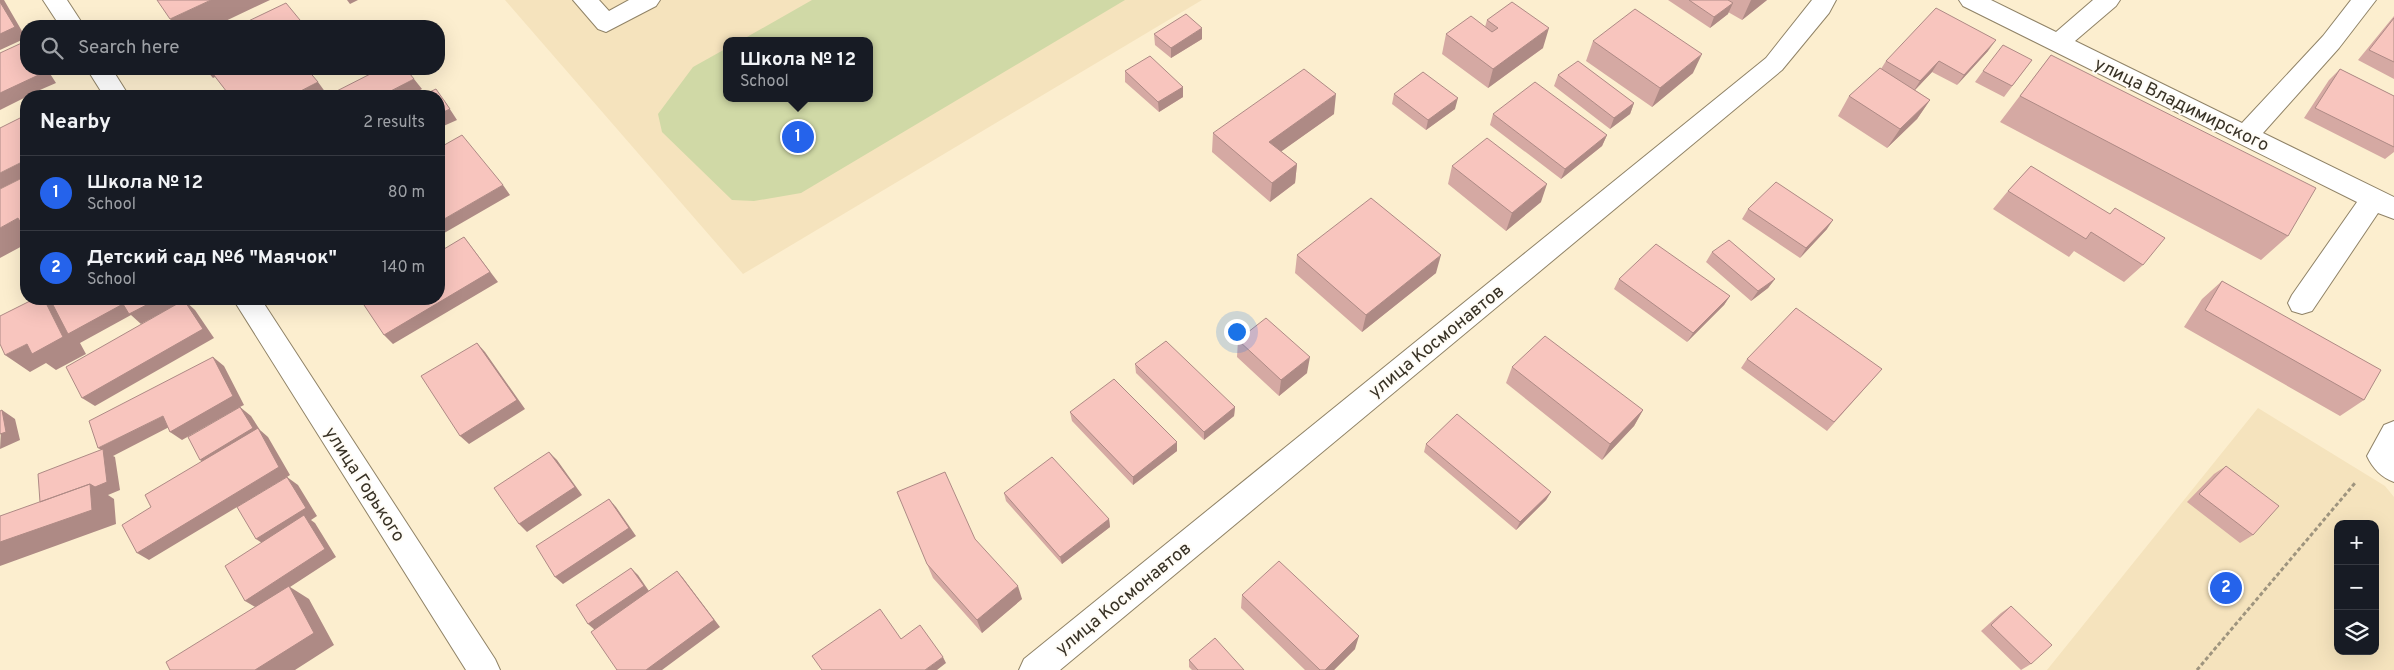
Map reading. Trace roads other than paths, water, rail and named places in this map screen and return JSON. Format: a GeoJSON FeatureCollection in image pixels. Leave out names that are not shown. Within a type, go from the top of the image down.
{"type":"FeatureCollection","features":[{"type":"Feature","properties":{"kind":"street"},"geometry":{"type":"LineString","coordinates":[[55,0],[68,20]]}},
{"type":"Feature","properties":{"kind":"street"},"geometry":{"type":"LineString","coordinates":[[585,0],[606,23],[648,0]]}},
{"type":"Feature","properties":{"kind":"street","name":"улица Космонавтов"},"geometry":{"type":"LineString","coordinates":[[1035,670],[1774,64],[1821,7],[1824,0]]}},
{"type":"Feature","properties":{"kind":"street","name":"улица Владимирского"},"geometry":{"type":"LineString","coordinates":[[1971,0],[2384,204]]}},
{"type":"Feature","properties":{"kind":"street"},"geometry":{"type":"LineString","coordinates":[[2058,43],[2108,0]]}},
{"type":"Feature","properties":{"kind":"street"},"geometry":{"type":"LineString","coordinates":[[2246,135],[2330,42],[2364,0]]}},
{"type":"Feature","properties":{"kind":"street"},"geometry":{"type":"LineString","coordinates":[[103,75],[113,90]]}},
{"type":"Feature","properties":{"kind":"street"},"geometry":{"type":"LineString","coordinates":[[2302,303],[2384,204]]}},
{"type":"Feature","properties":{"kind":"street","name":"улица Горького"},"geometry":{"type":"LineString","coordinates":[[250,305],[484,670]]}},
{"type":"Feature","properties":{"kind":"place","name":"Школа № 12"},"geometry":{"type":"Point","coordinates":[798,137]}},
{"type":"Feature","properties":{"kind":"place","name":"Детский сад №6 \"Маячок\""},"geometry":{"type":"Point","coordinates":[2226,588]}}]}
